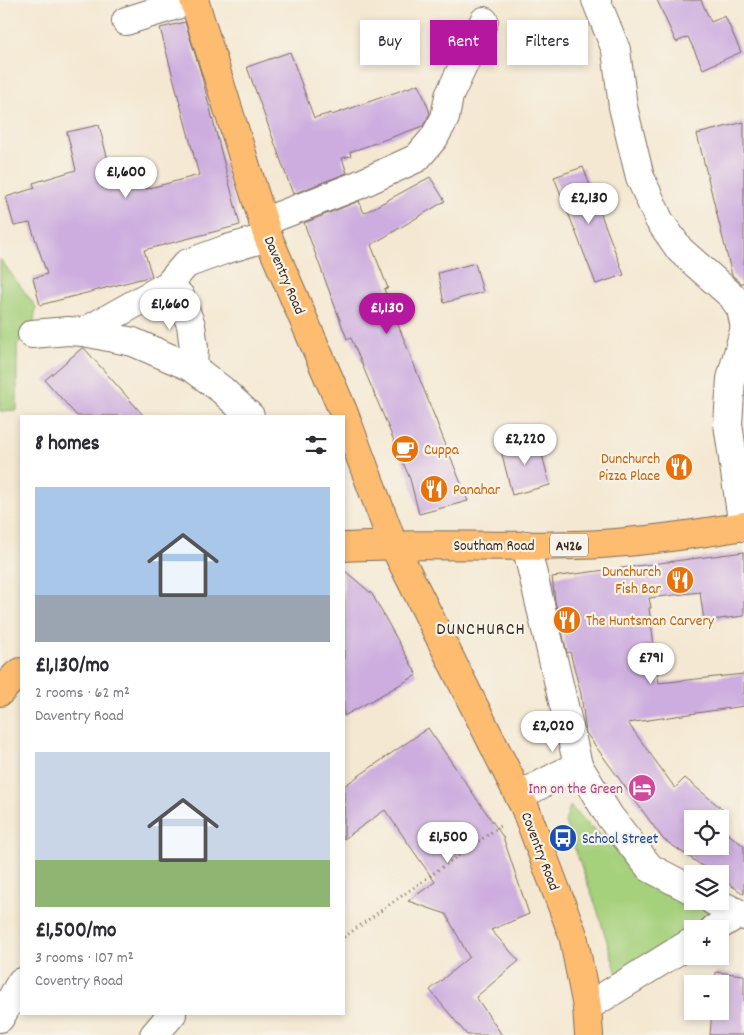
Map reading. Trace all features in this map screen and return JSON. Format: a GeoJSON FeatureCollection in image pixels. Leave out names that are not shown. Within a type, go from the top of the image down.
{"type":"FeatureCollection","features":[{"type":"Feature","properties":{"kind":"main road","name":"Daventry Road"},"geometry":{"type":"LineString","coordinates":[[193,0],[265,229],[338,414]]}},
{"type":"Feature","properties":{"kind":"main road","name":"Daventry Road"},"geometry":{"type":"LineString","coordinates":[[345,431],[393,544]]}},
{"type":"Feature","properties":{"kind":"main road","name":"Southam Road"},"geometry":{"type":"LineString","coordinates":[[393,544],[600,544],[670,538],[744,526]]}},
{"type":"Feature","properties":{"kind":"main road","name":"A426"},"geometry":{"type":"LineString","coordinates":[[345,547],[393,544]]}},
{"type":"Feature","properties":{"kind":"main road","name":"Coventry Road"},"geometry":{"type":"LineString","coordinates":[[393,544],[522,802],[573,935],[587,1007],[590,1035]]}},
{"type":"Feature","properties":{"kind":"main road"},"geometry":{"type":"LineString","coordinates":[[0,692],[20,673]]}},
{"type":"Feature","properties":{"kind":"street"},"geometry":{"type":"LineString","coordinates":[[126,21],[193,0]]}},
{"type":"Feature","properties":{"kind":"street"},"geometry":{"type":"LineString","coordinates":[[596,0],[616,50],[623,107],[640,177],[660,220],[680,250],[732,296],[741,309],[744,323]]}},
{"type":"Feature","properties":{"kind":"street"},"geometry":{"type":"LineString","coordinates":[[84,332],[168,285],[186,264],[224,250],[417,158],[434,138],[445,118],[449,96],[463,65]]}},
{"type":"Feature","properties":{"kind":"street"},"geometry":{"type":"LineString","coordinates":[[168,285],[180,296],[191,325],[194,348],[193,368]]}},
{"type":"Feature","properties":{"kind":"street"},"geometry":{"type":"LineString","coordinates":[[32,334],[68,331],[84,332],[133,342],[193,368],[222,390],[249,415]]}},
{"type":"Feature","properties":{"kind":"street"},"geometry":{"type":"LineString","coordinates":[[744,331],[731,379],[728,424],[744,526]]}},
{"type":"Feature","properties":{"kind":"street"},"geometry":{"type":"LineString","coordinates":[[526,545],[578,765],[610,817],[650,868],[684,886]]}},
{"type":"Feature","properties":{"kind":"street"},"geometry":{"type":"LineString","coordinates":[[522,802],[578,765]]}},
{"type":"Feature","properties":{"kind":"street"},"geometry":{"type":"LineString","coordinates":[[729,909],[741,915]]}},
{"type":"Feature","properties":{"kind":"street"},"geometry":{"type":"LineString","coordinates":[[729,921],[741,915]]}},
{"type":"Feature","properties":{"kind":"street"},"geometry":{"type":"LineString","coordinates":[[587,1007],[684,947]]}},
{"type":"Feature","properties":{"kind":"street"},"geometry":{"type":"LineString","coordinates":[[0,1018],[20,984]]}},
{"type":"Feature","properties":{"kind":"street"},"geometry":{"type":"LineString","coordinates":[[154,1035],[171,1015]]}},
{"type":"Feature","properties":{"kind":"path"},"geometry":{"type":"LineString","coordinates":[[345,936],[522,802]]}},
{"type":"Feature","properties":{"kind":"green space"},"geometry":{"type":"Polygon","coordinates":[[[0,259],[36,307],[32,334],[17,345],[17,410],[0,411],[0,259]]]}},
{"type":"Feature","properties":{"kind":"green space"},"geometry":{"type":"Polygon","coordinates":[[[570,806],[590,826],[646,873],[684,893],[684,910],[715,910],[724,915],[715,920],[684,920],[684,934],[618,977],[597,909],[565,822],[570,806]]]}},
{"type":"Feature","properties":{"kind":"building"},"geometry":{"type":"Polygon","coordinates":[[[657,0],[701,0],[711,22],[725,16],[741,52],[703,69],[688,37],[676,42],[657,0]]]}},
{"type":"Feature","properties":{"kind":"building"},"geometry":{"type":"Polygon","coordinates":[[[185,22],[200,70],[240,225],[144,250],[152,276],[40,305],[33,278],[47,274],[30,223],[14,226],[6,197],[35,188],[33,183],[76,170],[67,132],[99,125],[112,176],[141,168],[146,189],[199,175],[160,28],[185,22]]]}},
{"type":"Feature","properties":{"kind":"building"},"geometry":{"type":"Polygon","coordinates":[[[290,52],[314,118],[331,113],[332,115],[419,84],[430,113],[423,126],[350,152],[351,156],[342,158],[347,173],[293,194],[247,67],[290,52]]]}},
{"type":"Feature","properties":{"kind":"building"},"geometry":{"type":"Polygon","coordinates":[[[744,122],[744,283],[741,283],[732,275],[697,134],[744,122]]]}},
{"type":"Feature","properties":{"kind":"building"},"geometry":{"type":"Polygon","coordinates":[[[583,167],[624,275],[596,284],[554,177],[583,167]]]}},
{"type":"Feature","properties":{"kind":"building"},"geometry":{"type":"Polygon","coordinates":[[[430,177],[445,201],[371,245],[388,288],[384,289],[468,501],[419,514],[410,479],[351,338],[347,339],[304,223],[359,201],[364,213],[430,177]]]}},
{"type":"Feature","properties":{"kind":"building"},"geometry":{"type":"Polygon","coordinates":[[[475,263],[483,292],[444,303],[438,273],[475,263]]]}},
{"type":"Feature","properties":{"kind":"building"},"geometry":{"type":"Polygon","coordinates":[[[84,348],[143,415],[76,415],[45,380],[84,348]]]}},
{"type":"Feature","properties":{"kind":"building"},"geometry":{"type":"Polygon","coordinates":[[[537,436],[550,485],[512,495],[500,446],[537,436]]]}},
{"type":"Feature","properties":{"kind":"building"},"geometry":{"type":"Polygon","coordinates":[[[744,552],[744,616],[704,621],[700,592],[649,598],[659,683],[744,674],[744,706],[628,723],[675,788],[685,778],[722,809],[684,810],[684,853],[663,839],[586,733],[581,694],[570,652],[567,653],[555,601],[552,577],[744,552]]]}},
{"type":"Feature","properties":{"kind":"building"},"geometry":{"type":"Polygon","coordinates":[[[345,571],[372,594],[417,675],[345,715],[345,571]]]}},
{"type":"Feature","properties":{"kind":"building"},"geometry":{"type":"Polygon","coordinates":[[[428,728],[503,837],[529,914],[491,930],[519,961],[476,997],[502,1035],[467,1035],[430,990],[469,957],[446,914],[408,901],[435,882],[385,810],[345,838],[345,785],[428,728]]]}},
{"type":"Feature","properties":{"kind":"building"},"geometry":{"type":"Polygon","coordinates":[[[729,835],[744,846],[744,894],[729,884],[729,865],[701,865],[686,855],[729,855],[729,835]]]}},
{"type":"Feature","properties":{"kind":"building"},"geometry":{"type":"Polygon","coordinates":[[[716,972],[744,975],[744,1035],[710,1035],[711,1020],[729,1020],[729,975],[716,975],[716,972]]]}},
{"type":"Feature","properties":{"kind":"place","name":"Cuppa"},"geometry":{"type":"Point","coordinates":[405,449]}},
{"type":"Feature","properties":{"kind":"place","name":"Dunchurch Pizza Place"},"geometry":{"type":"Point","coordinates":[679,467]}},
{"type":"Feature","properties":{"kind":"place","name":"Panahar"},"geometry":{"type":"Point","coordinates":[434,489]}},
{"type":"Feature","properties":{"kind":"place","name":"Dunchurch Fish Bar"},"geometry":{"type":"Point","coordinates":[680,580]}},
{"type":"Feature","properties":{"kind":"place","name":"The Huntsman Carvery"},"geometry":{"type":"Point","coordinates":[567,620]}},
{"type":"Feature","properties":{"kind":"place","name":"Inn on the Green"},"geometry":{"type":"Point","coordinates":[642,788]}},
{"type":"Feature","properties":{"kind":"place","name":"School Street"},"geometry":{"type":"Point","coordinates":[563,838]}},
{"type":"Feature","properties":{"kind":"district","name":"DUNCHURCH"},"geometry":{"type":"Point","coordinates":[481,628]}}]}
